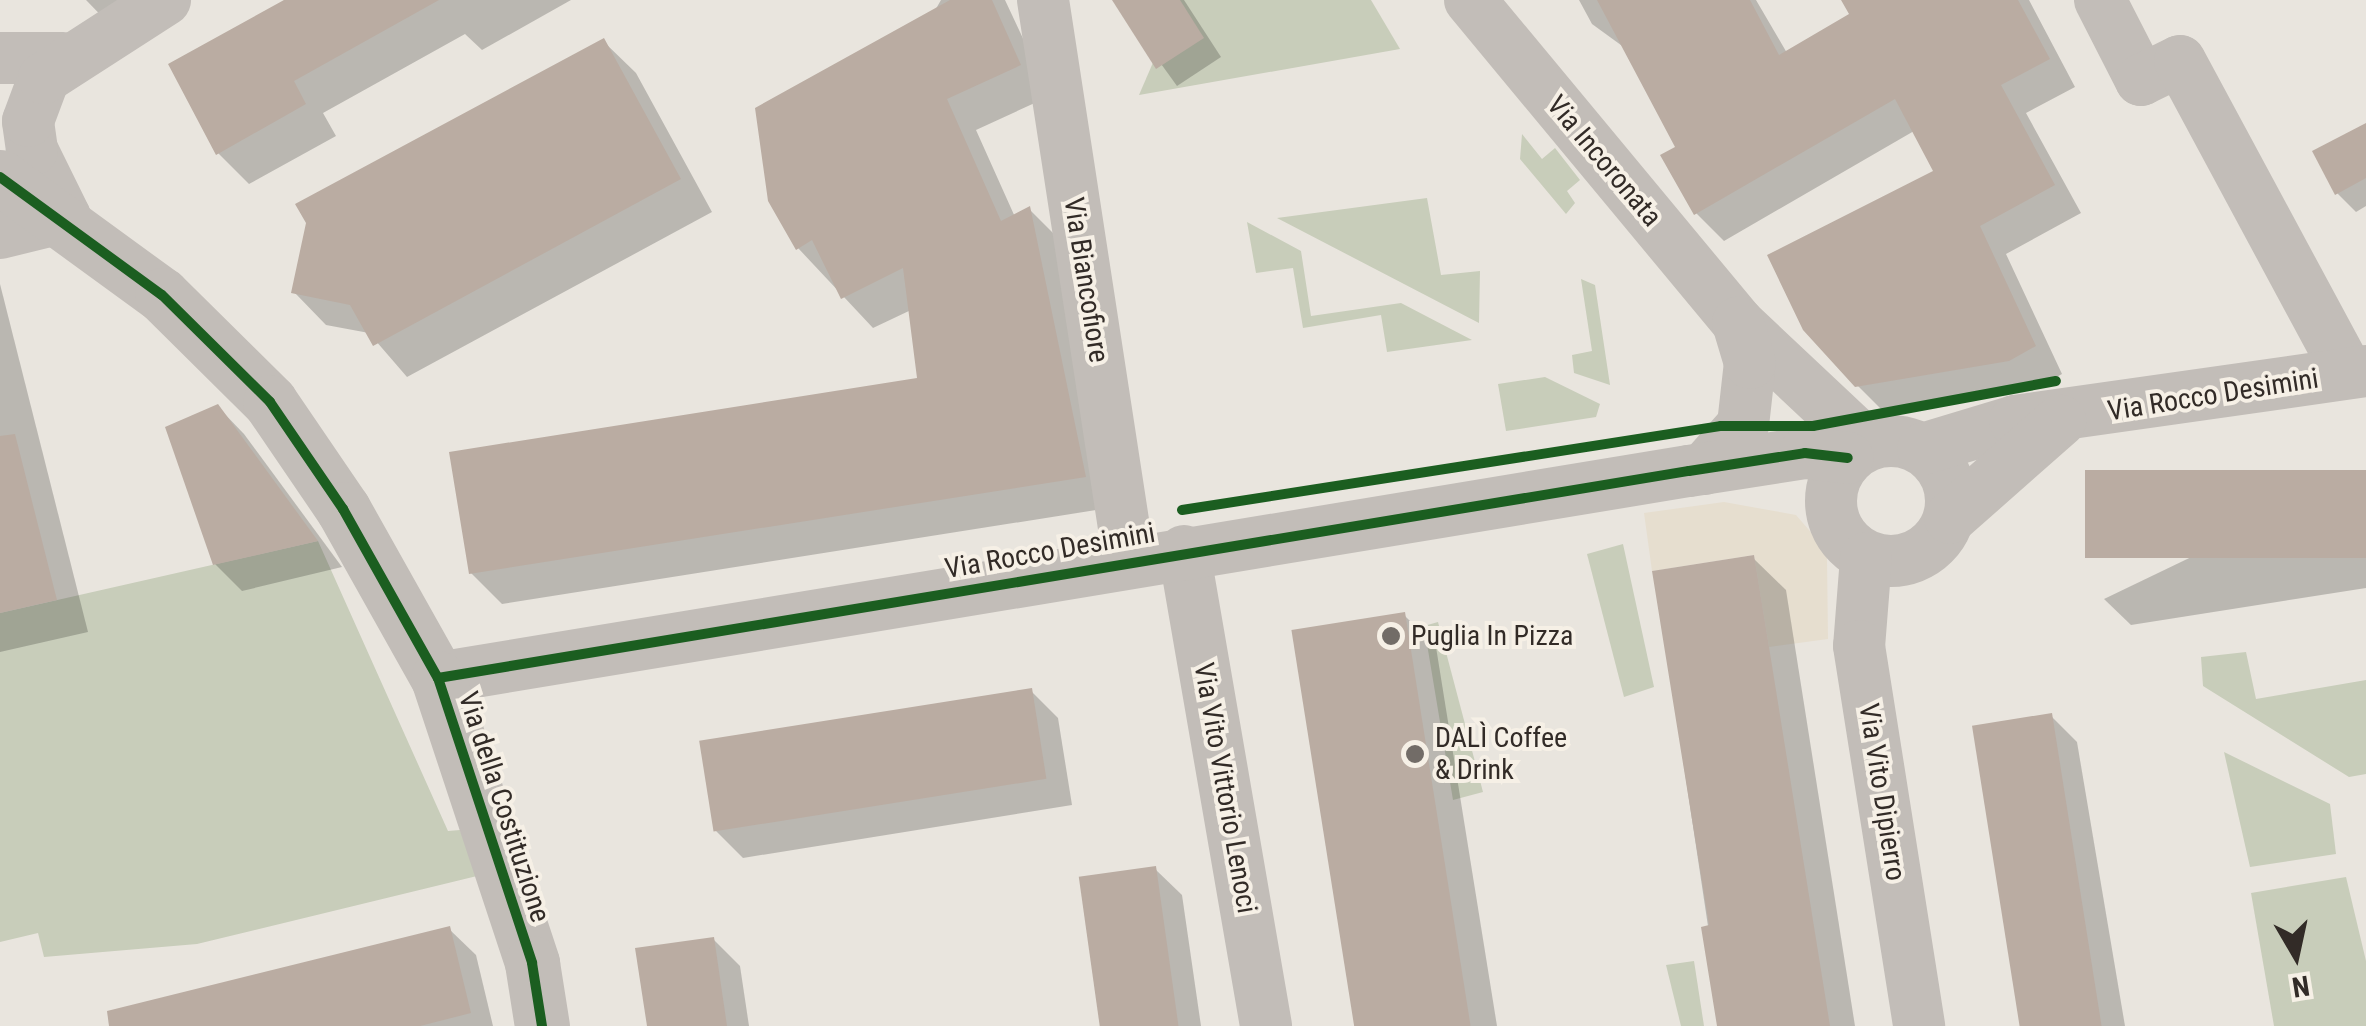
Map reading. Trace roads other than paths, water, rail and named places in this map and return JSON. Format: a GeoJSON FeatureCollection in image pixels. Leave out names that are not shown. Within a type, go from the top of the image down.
{"type":"FeatureCollection","features":[{"type":"Feature","properties":{"kind":"street"},"geometry":{"type":"LineString","coordinates":[[0,58],[63,58],[165,0]]}},
{"type":"Feature","properties":{"kind":"street","name":"Via Biancofiore"},"geometry":{"type":"LineString","coordinates":[[1044,0],[1129,560]]}},
{"type":"Feature","properties":{"kind":"street","name":"Via Incoronata"},"geometry":{"type":"LineString","coordinates":[[1470,0],[1738,323],[1858,451]]}},
{"type":"Feature","properties":{"kind":"street"},"geometry":{"type":"LineString","coordinates":[[2100,0],[2141,80],[2180,61],[2357,372]]}},
{"type":"Feature","properties":{"kind":"street"},"geometry":{"type":"LineString","coordinates":[[0,233],[65,216],[42,184],[28,121],[63,58]]}},
{"type":"Feature","properties":{"kind":"street","name":"Via della Costituzione"},"geometry":{"type":"LineString","coordinates":[[0,177],[65,216],[162,295],[270,402],[438,678],[532,963],[542,1026]]}},
{"type":"Feature","properties":{"kind":"street","name":"Via Incoronata"},"geometry":{"type":"LineString","coordinates":[[1696,470],[1743,425],[1750,364],[1738,323]]}},
{"type":"Feature","properties":{"kind":"street","name":"Via Rocco Desimini"},"geometry":{"type":"LineString","coordinates":[[438,678],[1129,560],[1805,453],[1923,450],[2015,421],[2061,420],[2357,372]]}},
{"type":"Feature","properties":{"kind":"street"},"geometry":{"type":"LineString","coordinates":[[1866,558],[1910,560],[1950,518],[2061,420]]}},
{"type":"Feature","properties":{"kind":"street"},"geometry":{"type":"LineString","coordinates":[[1923,450],[1948,478],[1950,518]]}},
{"type":"Feature","properties":{"kind":"street"},"geometry":{"type":"LineString","coordinates":[[1832,512],[1858,451]]}},
{"type":"Feature","properties":{"kind":"street","name":"Via Rocco Desimini"},"geometry":{"type":"LineString","coordinates":[[1696,470],[1788,491],[1832,512],[1866,558]]}},
{"type":"Feature","properties":{"kind":"street","name":"Via Vito Vittorio Lenoci"},"geometry":{"type":"LineString","coordinates":[[1184,551],[1266,1026]]}},
{"type":"Feature","properties":{"kind":"street","name":"Via Vito Dipierro"},"geometry":{"type":"LineString","coordinates":[[1866,558],[1859,646],[1919,1026]]}},
{"type":"Feature","properties":{"kind":"place","name":"Puglia In Pizza"},"geometry":{"type":"Point","coordinates":[1391,636]}},
{"type":"Feature","properties":{"kind":"place","name":"DALÌ Coffee & Drink"},"geometry":{"type":"Point","coordinates":[1415,754]}}]}
